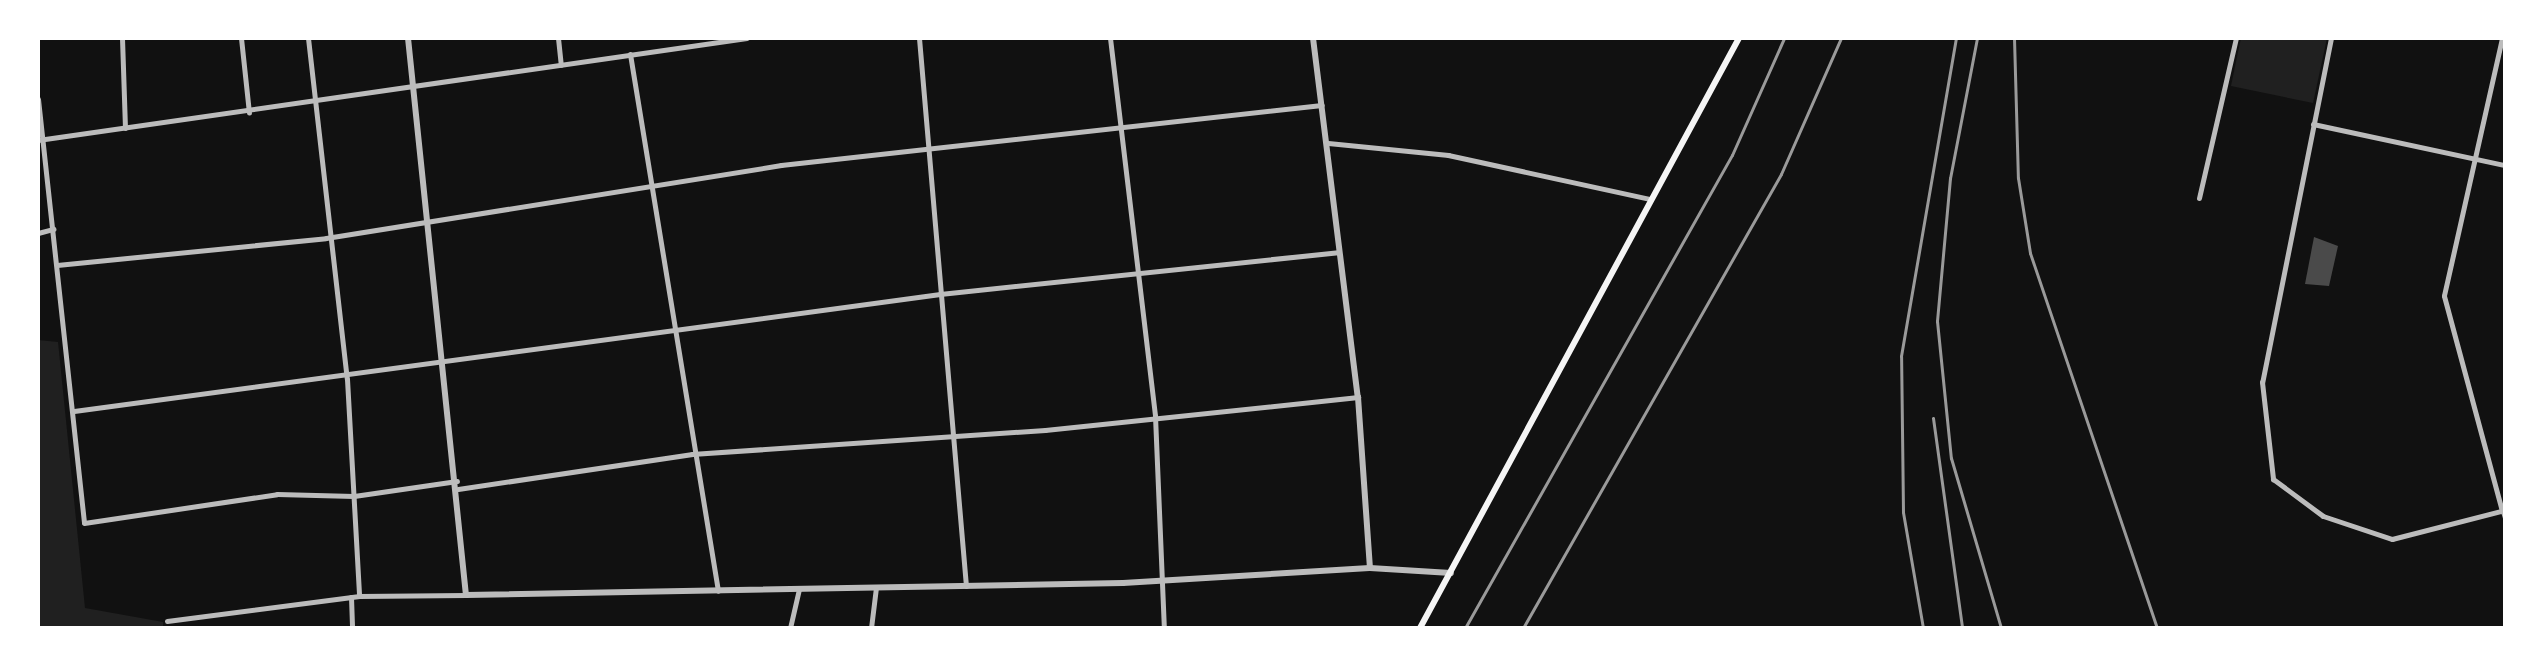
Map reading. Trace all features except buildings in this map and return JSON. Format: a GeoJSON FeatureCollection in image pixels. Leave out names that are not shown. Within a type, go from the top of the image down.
{"type":"FeatureCollection","features":[{"type":"Feature","properties":{"kind":"main road"},"geometry":{"type":"LineString","coordinates":[[1420,628],[1649,199],[1739,38]]}},
{"type":"Feature","properties":{"kind":"street"},"geometry":{"type":"LineString","coordinates":[[122,38],[125,128]]}},
{"type":"Feature","properties":{"kind":"street"},"geometry":{"type":"LineString","coordinates":[[241,38],[249,113]]}},
{"type":"Feature","properties":{"kind":"street"},"geometry":{"type":"LineString","coordinates":[[308,38],[326,238],[347,379],[359,596]]}},
{"type":"Feature","properties":{"kind":"street"},"geometry":{"type":"LineString","coordinates":[[408,38],[457,485],[466,595]]}},
{"type":"Feature","properties":{"kind":"street"},"geometry":{"type":"LineString","coordinates":[[558,38],[561,65]]}},
{"type":"Feature","properties":{"kind":"street"},"geometry":{"type":"LineString","coordinates":[[40,140],[313,106],[747,38]]}},
{"type":"Feature","properties":{"kind":"street"},"geometry":{"type":"LineString","coordinates":[[919,38],[950,435],[966,586]]}},
{"type":"Feature","properties":{"kind":"street"},"geometry":{"type":"LineString","coordinates":[[1110,38],[1155,416],[1165,578],[1164,628]]}},
{"type":"Feature","properties":{"kind":"street"},"geometry":{"type":"LineString","coordinates":[[1313,38],[1358,397],[1370,568]]}},
{"type":"Feature","properties":{"kind":"street"},"geometry":{"type":"LineString","coordinates":[[2199,198],[2236,38]]}},
{"type":"Feature","properties":{"kind":"street"},"geometry":{"type":"LineString","coordinates":[[2331,38],[2262,382],[2266,460],[2285,493],[2323,516],[2392,539],[2504,510],[2444,296],[2502,38]]}},
{"type":"Feature","properties":{"kind":"street"},"geometry":{"type":"LineString","coordinates":[[630,54],[676,328],[692,454],[718,591]]}},
{"type":"Feature","properties":{"kind":"street"},"geometry":{"type":"LineString","coordinates":[[38,99],[40,140],[74,411],[84,523],[277,494],[354,496],[692,454],[950,435],[1358,397]]}},
{"type":"Feature","properties":{"kind":"street"},"geometry":{"type":"LineString","coordinates":[[57,265],[326,238],[651,184],[930,154],[1121,127],[1322,105]]}},
{"type":"Feature","properties":{"kind":"street"},"geometry":{"type":"LineString","coordinates":[[2313,124],[2505,165]]}},
{"type":"Feature","properties":{"kind":"street"},"geometry":{"type":"LineString","coordinates":[[1328,143],[1448,155],[1649,199]]}},
{"type":"Feature","properties":{"kind":"street"},"geometry":{"type":"LineString","coordinates":[[38,233],[53,229]]}},
{"type":"Feature","properties":{"kind":"street"},"geometry":{"type":"LineString","coordinates":[[74,411],[347,379],[676,328],[940,294],[1338,252]]}},
{"type":"Feature","properties":{"kind":"street"},"geometry":{"type":"LineString","coordinates":[[167,621],[359,596],[966,586],[1370,568],[1451,573]]}},
{"type":"Feature","properties":{"kind":"street"},"geometry":{"type":"LineString","coordinates":[[871,628],[876,587]]}},
{"type":"Feature","properties":{"kind":"street"},"geometry":{"type":"LineString","coordinates":[[790,628],[799,589]]}},
{"type":"Feature","properties":{"kind":"street"},"geometry":{"type":"LineString","coordinates":[[351,597],[352,628]]}},
{"type":"Feature","properties":{"kind":"lane"},"geometry":{"type":"LineString","coordinates":[[2504,510],[2505,522]]}},
{"type":"Feature","properties":{"kind":"shaded area"},"geometry":{"type":"Polygon","coordinates":[[[2241,38],[2327,38],[2313,103],[2231,86],[2241,38]]]}},
{"type":"Feature","properties":{"kind":"shaded area"},"geometry":{"type":"Polygon","coordinates":[[[38,340],[58,342],[85,608],[163,622],[163,628],[38,628],[38,340]]]}},
{"type":"Feature","properties":{"kind":"railway"},"geometry":{"type":"LineString","coordinates":[[1465,628],[1732,155],[1784,38]]}},
{"type":"Feature","properties":{"kind":"railway"},"geometry":{"type":"LineString","coordinates":[[1523,628],[1781,174],[1841,38]]}},
{"type":"Feature","properties":{"kind":"railway"},"geometry":{"type":"LineString","coordinates":[[1923,628],[1903,512],[1901,356],[1956,38]]}},
{"type":"Feature","properties":{"kind":"railway"},"geometry":{"type":"LineString","coordinates":[[1977,38],[1950,178],[1937,321],[1951,458],[2001,628]]}},
{"type":"Feature","properties":{"kind":"railway"},"geometry":{"type":"LineString","coordinates":[[2014,38],[2018,178],[2030,253],[2157,628]]}},
{"type":"Feature","properties":{"kind":"railway"},"geometry":{"type":"LineString","coordinates":[[1933,418],[1962,628]]}}]}
